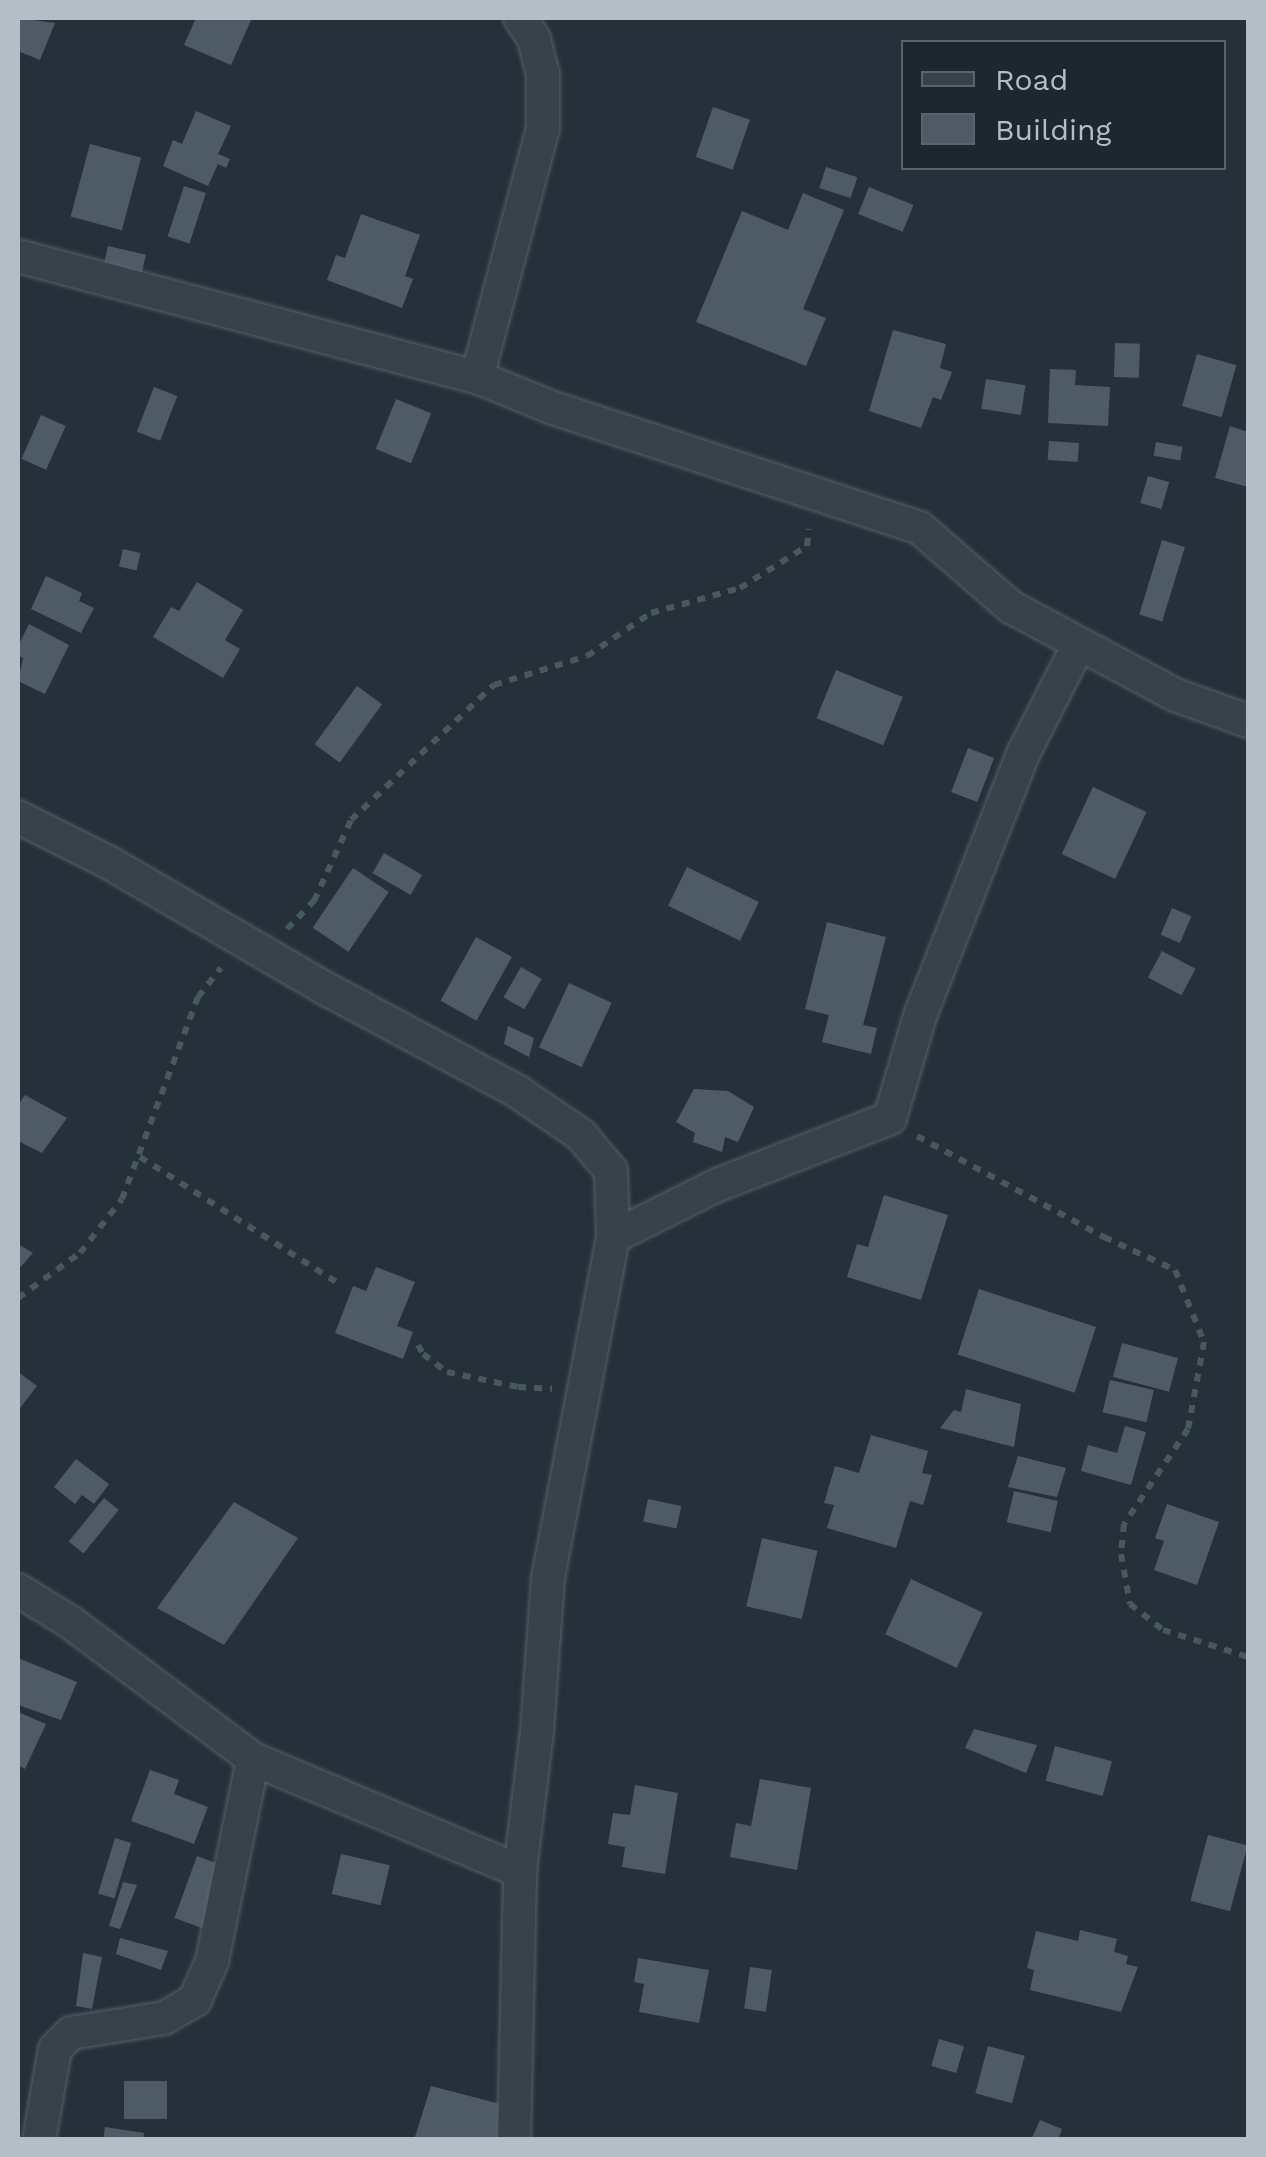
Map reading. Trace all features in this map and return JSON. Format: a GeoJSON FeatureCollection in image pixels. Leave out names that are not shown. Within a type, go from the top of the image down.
{"type":"FeatureCollection","features":[{"type":"Feature","properties":{"kind":"street"},"geometry":{"type":"LineString","coordinates":[[477,376],[543,128],[543,74],[534,39],[520,18]]}},
{"type":"Feature","properties":{"kind":"street"},"geometry":{"type":"LineString","coordinates":[[18,256],[477,376],[553,408],[920,528],[1012,607],[1175,695],[1248,721]]}},
{"type":"Feature","properties":{"kind":"street"},"geometry":{"type":"LineString","coordinates":[[614,1237],[714,1186],[890,1118],[921,1012],[1016,771],[1079,644]]}},
{"type":"Feature","properties":{"kind":"street"},"geometry":{"type":"LineString","coordinates":[[18,817],[108,862],[518,1092],[581,1135],[611,1171],[614,1237],[548,1578],[537,1731],[520,1872],[514,2140]]}},
{"type":"Feature","properties":{"kind":"street"},"geometry":{"type":"LineString","coordinates":[[18,1590],[70,1622],[253,1759],[520,1872]]}},
{"type":"Feature","properties":{"kind":"street"},"geometry":{"type":"LineString","coordinates":[[40,2140],[54,2048],[71,2033],[164,2018],[195,2000],[212,1961],[253,1759]]}},
{"type":"Feature","properties":{"kind":"path"},"geometry":{"type":"LineString","coordinates":[[18,1298],[80,1253],[122,1199],[140,1157],[168,1066],[198,997],[251,945],[314,901],[351,820],[494,685],[587,656],[651,613],[740,588],[807,546],[812,493]]}},
{"type":"Feature","properties":{"kind":"path"},"geometry":{"type":"LineString","coordinates":[[890,1118],[944,1154],[1175,1270],[1204,1342],[1188,1428],[1124,1524],[1121,1554],[1130,1604],[1163,1630],[1248,1657]]}},
{"type":"Feature","properties":{"kind":"path"},"geometry":{"type":"LineString","coordinates":[[140,1157],[336,1282]]}},
{"type":"Feature","properties":{"kind":"path"},"geometry":{"type":"LineString","coordinates":[[418,1345],[423,1354],[447,1372],[518,1387],[563,1389]]}},
{"type":"Feature","properties":{"kind":"building"},"geometry":{"type":"Polygon","coordinates":[[[18,18],[55,23],[40,60],[18,51],[18,18]]]}},
{"type":"Feature","properties":{"kind":"building"},"geometry":{"type":"Polygon","coordinates":[[[196,18],[252,18],[231,65],[184,45],[196,18]]]}},
{"type":"Feature","properties":{"kind":"building"},"geometry":{"type":"Polygon","coordinates":[[[713,107],[750,120],[733,170],[696,157],[713,107]]]}},
{"type":"Feature","properties":{"kind":"building"},"geometry":{"type":"Polygon","coordinates":[[[196,111],[231,126],[218,154],[230,159],[226,168],[218,164],[208,186],[163,166],[173,140],[182,144],[196,111]]]}},
{"type":"Feature","properties":{"kind":"building"},"geometry":{"type":"Polygon","coordinates":[[[90,144],[141,158],[122,230],[71,216],[90,144]]]}},
{"type":"Feature","properties":{"kind":"building"},"geometry":{"type":"Polygon","coordinates":[[[826,167],[857,177],[851,198],[819,188],[826,167]]]}},
{"type":"Feature","properties":{"kind":"building"},"geometry":{"type":"Polygon","coordinates":[[[184,186],[206,193],[189,244],[168,236],[184,186]]]}},
{"type":"Feature","properties":{"kind":"building"},"geometry":{"type":"Polygon","coordinates":[[[869,187],[914,205],[903,232],[858,214],[869,187]]]}},
{"type":"Feature","properties":{"kind":"building"},"geometry":{"type":"Polygon","coordinates":[[[803,193],[844,210],[803,309],[826,318],[806,366],[696,322],[742,211],[788,230],[803,193]]]}},
{"type":"Feature","properties":{"kind":"building"},"geometry":{"type":"Polygon","coordinates":[[[361,214],[420,235],[405,276],[413,279],[402,308],[327,280],[336,255],[345,258],[361,214]]]}},
{"type":"Feature","properties":{"kind":"building"},"geometry":{"type":"Polygon","coordinates":[[[108,246],[146,255],[140,282],[102,273],[108,246]]]}},
{"type":"Feature","properties":{"kind":"building"},"geometry":{"type":"Polygon","coordinates":[[[893,330],[946,344],[940,368],[952,372],[941,400],[933,397],[921,428],[869,411],[893,330]]]}},
{"type":"Feature","properties":{"kind":"building"},"geometry":{"type":"Polygon","coordinates":[[[1115,343],[1140,344],[1139,378],[1114,377],[1115,343]]]}},
{"type":"Feature","properties":{"kind":"building"},"geometry":{"type":"Polygon","coordinates":[[[1197,354],[1236,365],[1222,417],[1182,406],[1197,354]]]}},
{"type":"Feature","properties":{"kind":"building"},"geometry":{"type":"Polygon","coordinates":[[[1050,369],[1076,370],[1075,385],[1110,387],[1108,426],[1048,423],[1050,369]]]}},
{"type":"Feature","properties":{"kind":"building"},"geometry":{"type":"Polygon","coordinates":[[[986,379],[1026,385],[1021,415],[981,409],[986,379]]]}},
{"type":"Feature","properties":{"kind":"building"},"geometry":{"type":"Polygon","coordinates":[[[154,387],[177,396],[160,441],[137,432],[154,387]]]}},
{"type":"Feature","properties":{"kind":"building"},"geometry":{"type":"Polygon","coordinates":[[[396,399],[431,413],[411,463],[376,449],[396,399]]]}},
{"type":"Feature","properties":{"kind":"building"},"geometry":{"type":"Polygon","coordinates":[[[41,415],[66,426],[46,470],[21,459],[41,415]]]}},
{"type":"Feature","properties":{"kind":"building"},"geometry":{"type":"Polygon","coordinates":[[[1230,426],[1248,432],[1248,487],[1215,478],[1230,426]]]}},
{"type":"Feature","properties":{"kind":"building"},"geometry":{"type":"Polygon","coordinates":[[[1049,441],[1079,443],[1078,462],[1048,460],[1049,441]]]}},
{"type":"Feature","properties":{"kind":"building"},"geometry":{"type":"Polygon","coordinates":[[[1156,442],[1183,447],[1180,460],[1154,456],[1156,442]]]}},
{"type":"Feature","properties":{"kind":"building"},"geometry":{"type":"Polygon","coordinates":[[[1148,476],[1169,482],[1161,509],[1140,503],[1148,476]]]}},
{"type":"Feature","properties":{"kind":"building"},"geometry":{"type":"Polygon","coordinates":[[[1162,540],[1185,547],[1162,622],[1139,615],[1162,540]]]}},
{"type":"Feature","properties":{"kind":"building"},"geometry":{"type":"Polygon","coordinates":[[[123,549],[141,553],[136,571],[119,567],[123,549]]]}},
{"type":"Feature","properties":{"kind":"building"},"geometry":{"type":"Polygon","coordinates":[[[46,576],[82,593],[79,601],[94,608],[81,633],[31,609],[46,576]]]}},
{"type":"Feature","properties":{"kind":"building"},"geometry":{"type":"Polygon","coordinates":[[[197,582],[243,610],[225,640],[240,649],[223,678],[153,637],[171,607],[179,611],[197,582]]]}},
{"type":"Feature","properties":{"kind":"building"},"geometry":{"type":"Polygon","coordinates":[[[29,624],[69,645],[45,694],[18,681],[23,658],[18,655],[18,646],[29,624]]]}},
{"type":"Feature","properties":{"kind":"building"},"geometry":{"type":"Polygon","coordinates":[[[836,670],[903,697],[883,745],[817,718],[836,670]]]}},
{"type":"Feature","properties":{"kind":"building"},"geometry":{"type":"Polygon","coordinates":[[[357,686],[382,704],[340,762],[315,744],[357,686]]]}},
{"type":"Feature","properties":{"kind":"building"},"geometry":{"type":"Polygon","coordinates":[[[968,748],[994,758],[977,802],[951,792],[968,748]]]}},
{"type":"Feature","properties":{"kind":"building"},"geometry":{"type":"Polygon","coordinates":[[[1093,787],[1146,812],[1115,879],[1062,854],[1093,787]]]}},
{"type":"Feature","properties":{"kind":"building"},"geometry":{"type":"Polygon","coordinates":[[[384,853],[422,875],[411,895],[372,873],[384,853]]]}},
{"type":"Feature","properties":{"kind":"building"},"geometry":{"type":"Polygon","coordinates":[[[687,867],[759,902],[740,941],[668,906],[687,867]]]}},
{"type":"Feature","properties":{"kind":"building"},"geometry":{"type":"Polygon","coordinates":[[[353,868],[389,892],[348,952],[313,928],[353,868]]]}},
{"type":"Feature","properties":{"kind":"building"},"geometry":{"type":"Polygon","coordinates":[[[1172,908],[1191,916],[1180,943],[1161,935],[1172,908]]]}},
{"type":"Feature","properties":{"kind":"building"},"geometry":{"type":"Polygon","coordinates":[[[827,922],[886,937],[863,1025],[877,1028],[871,1054],[822,1042],[829,1015],[805,1009],[827,922]]]}},
{"type":"Feature","properties":{"kind":"building"},"geometry":{"type":"Polygon","coordinates":[[[476,937],[512,957],[476,1021],[441,1001],[476,937]]]}},
{"type":"Feature","properties":{"kind":"building"},"geometry":{"type":"Polygon","coordinates":[[[1162,951],[1196,969],[1181,995],[1148,977],[1162,951]]]}},
{"type":"Feature","properties":{"kind":"building"},"geometry":{"type":"Polygon","coordinates":[[[521,967],[542,979],[524,1009],[504,997],[521,967]]]}},
{"type":"Feature","properties":{"kind":"building"},"geometry":{"type":"Polygon","coordinates":[[[569,983],[612,1003],[582,1067],[539,1047],[569,983]]]}},
{"type":"Feature","properties":{"kind":"building"},"geometry":{"type":"Polygon","coordinates":[[[508,1026],[534,1038],[529,1057],[504,1044],[508,1026]]]}},
{"type":"Feature","properties":{"kind":"building"},"geometry":{"type":"Polygon","coordinates":[[[694,1089],[728,1091],[754,1107],[738,1142],[725,1137],[722,1152],[693,1142],[695,1133],[676,1122],[694,1089]]]}},
{"type":"Feature","properties":{"kind":"building"},"geometry":{"type":"Polygon","coordinates":[[[25,1095],[67,1118],[42,1153],[18,1141],[18,1105],[25,1095]]]}},
{"type":"Feature","properties":{"kind":"building"},"geometry":{"type":"Polygon","coordinates":[[[884,1195],[948,1215],[921,1300],[847,1277],[857,1244],[868,1247],[884,1195]]]}},
{"type":"Feature","properties":{"kind":"building"},"geometry":{"type":"Polygon","coordinates":[[[18,1244],[33,1253],[18,1270],[18,1244]]]}},
{"type":"Feature","properties":{"kind":"building"},"geometry":{"type":"Polygon","coordinates":[[[376,1267],[415,1282],[397,1326],[413,1332],[403,1359],[335,1333],[353,1286],[366,1291],[376,1267]]]}},
{"type":"Feature","properties":{"kind":"building"},"geometry":{"type":"Polygon","coordinates":[[[979,1289],[1096,1327],[1075,1393],[958,1355],[979,1289]]]}},
{"type":"Feature","properties":{"kind":"building"},"geometry":{"type":"Polygon","coordinates":[[[1122,1343],[1178,1358],[1169,1392],[1113,1377],[1122,1343]]]}},
{"type":"Feature","properties":{"kind":"building"},"geometry":{"type":"Polygon","coordinates":[[[18,1372],[37,1386],[20,1408],[18,1407],[18,1372]]]}},
{"type":"Feature","properties":{"kind":"building"},"geometry":{"type":"Polygon","coordinates":[[[1110,1380],[1154,1390],[1146,1422],[1103,1412],[1110,1380]]]}},
{"type":"Feature","properties":{"kind":"building"},"geometry":{"type":"Polygon","coordinates":[[[966,1389],[1021,1404],[1014,1447],[940,1428],[954,1410],[961,1412],[966,1389]]]}},
{"type":"Feature","properties":{"kind":"building"},"geometry":{"type":"Polygon","coordinates":[[[1125,1426],[1146,1432],[1131,1485],[1081,1471],[1088,1445],[1117,1453],[1125,1426]]]}},
{"type":"Feature","properties":{"kind":"building"},"geometry":{"type":"Polygon","coordinates":[[[871,1435],[928,1451],[922,1473],[932,1475],[923,1505],[910,1501],[896,1548],[827,1528],[834,1505],[824,1503],[835,1466],[859,1473],[871,1435]]]}},
{"type":"Feature","properties":{"kind":"building"},"geometry":{"type":"Polygon","coordinates":[[[1018,1456],[1066,1468],[1057,1497],[1008,1487],[1018,1456]]]}},
{"type":"Feature","properties":{"kind":"building"},"geometry":{"type":"Polygon","coordinates":[[[76,1459],[109,1484],[94,1504],[82,1495],[75,1504],[54,1487],[76,1459]]]}},
{"type":"Feature","properties":{"kind":"building"},"geometry":{"type":"Polygon","coordinates":[[[1014,1491],[1058,1501],[1051,1532],[1007,1522],[1014,1491]]]}},
{"type":"Feature","properties":{"kind":"building"},"geometry":{"type":"Polygon","coordinates":[[[104,1498],[119,1510],[84,1553],[69,1542],[104,1498]]]}},
{"type":"Feature","properties":{"kind":"building"},"geometry":{"type":"Polygon","coordinates":[[[648,1499],[681,1506],[676,1529],[643,1521],[648,1499]]]}},
{"type":"Feature","properties":{"kind":"building"},"geometry":{"type":"Polygon","coordinates":[[[234,1502],[298,1538],[224,1645],[157,1608],[234,1502]]]}},
{"type":"Feature","properties":{"kind":"building"},"geometry":{"type":"Polygon","coordinates":[[[1167,1504],[1219,1522],[1197,1585],[1154,1570],[1164,1541],[1155,1538],[1167,1504]]]}},
{"type":"Feature","properties":{"kind":"building"},"geometry":{"type":"Polygon","coordinates":[[[762,1538],[818,1551],[802,1619],[746,1606],[762,1538]]]}},
{"type":"Feature","properties":{"kind":"building"},"geometry":{"type":"Polygon","coordinates":[[[911,1579],[983,1612],[957,1668],[885,1634],[911,1579]]]}},
{"type":"Feature","properties":{"kind":"building"},"geometry":{"type":"Polygon","coordinates":[[[18,1658],[77,1682],[61,1720],[18,1705],[18,1658]]]}},
{"type":"Feature","properties":{"kind":"building"},"geometry":{"type":"Polygon","coordinates":[[[18,1712],[46,1724],[25,1769],[18,1765],[18,1712]]]}},
{"type":"Feature","properties":{"kind":"building"},"geometry":{"type":"Polygon","coordinates":[[[974,1729],[1037,1745],[1026,1773],[965,1748],[974,1729]]]}},
{"type":"Feature","properties":{"kind":"building"},"geometry":{"type":"Polygon","coordinates":[[[1055,1746],[1112,1761],[1103,1796],[1046,1781],[1055,1746]]]}},
{"type":"Feature","properties":{"kind":"building"},"geometry":{"type":"Polygon","coordinates":[[[150,1770],[179,1780],[174,1794],[208,1807],[194,1844],[131,1821],[150,1770]]]}},
{"type":"Feature","properties":{"kind":"building"},"geometry":{"type":"Polygon","coordinates":[[[760,1779],[811,1788],[797,1870],[730,1857],[736,1823],[751,1826],[760,1779]]]}},
{"type":"Feature","properties":{"kind":"building"},"geometry":{"type":"Polygon","coordinates":[[[635,1785],[678,1793],[665,1874],[622,1867],[625,1847],[608,1844],[613,1813],[630,1815],[635,1785]]]}},
{"type":"Feature","properties":{"kind":"building"},"geometry":{"type":"Polygon","coordinates":[[[1208,1835],[1248,1846],[1230,1911],[1190,1901],[1208,1835]]]}},
{"type":"Feature","properties":{"kind":"building"},"geometry":{"type":"Polygon","coordinates":[[[115,1838],[131,1843],[114,1898],[98,1893],[115,1838]]]}},
{"type":"Feature","properties":{"kind":"building"},"geometry":{"type":"Polygon","coordinates":[[[341,1854],[390,1865],[380,1905],[332,1894],[341,1854]]]}},
{"type":"Feature","properties":{"kind":"building"},"geometry":{"type":"Polygon","coordinates":[[[197,1856],[242,1872],[220,1934],[174,1918],[197,1856]]]}},
{"type":"Feature","properties":{"kind":"building"},"geometry":{"type":"Polygon","coordinates":[[[123,1882],[137,1885],[120,1929],[109,1926],[123,1882]]]}},
{"type":"Feature","properties":{"kind":"building"},"geometry":{"type":"Polygon","coordinates":[[[1080,1930],[1117,1939],[1114,1952],[1128,1956],[1126,1964],[1138,1967],[1121,2012],[1030,1990],[1034,1970],[1027,1968],[1036,1931],[1078,1941],[1080,1930]]]}},
{"type":"Feature","properties":{"kind":"building"},"geometry":{"type":"Polygon","coordinates":[[[120,1938],[168,1951],[161,1970],[116,1954],[120,1938]]]}},
{"type":"Feature","properties":{"kind":"building"},"geometry":{"type":"Polygon","coordinates":[[[83,1953],[102,1957],[92,2009],[76,2006],[83,1953]]]}},
{"type":"Feature","properties":{"kind":"building"},"geometry":{"type":"Polygon","coordinates":[[[638,1958],[709,1970],[699,2023],[639,2012],[644,1984],[634,1982],[638,1958]]]}},
{"type":"Feature","properties":{"kind":"building"},"geometry":{"type":"Polygon","coordinates":[[[750,1967],[772,1970],[766,2012],[744,2009],[750,1967]]]}},
{"type":"Feature","properties":{"kind":"building"},"geometry":{"type":"Polygon","coordinates":[[[939,2039],[964,2046],[956,2073],[931,2066],[939,2039]]]}},
{"type":"Feature","properties":{"kind":"building"},"geometry":{"type":"Polygon","coordinates":[[[988,2046],[1025,2056],[1012,2103],[975,2093],[988,2046]]]}},
{"type":"Feature","properties":{"kind":"building"},"geometry":{"type":"Polygon","coordinates":[[[124,2081],[167,2081],[167,2119],[124,2119],[124,2081]]]}},
{"type":"Feature","properties":{"kind":"building"},"geometry":{"type":"Polygon","coordinates":[[[431,2086],[504,2105],[501,2140],[414,2140],[431,2086]]]}},
{"type":"Feature","properties":{"kind":"building"},"geometry":{"type":"Polygon","coordinates":[[[1040,2120],[1062,2129],[1058,2140],[1031,2140],[1040,2120]]]}},
{"type":"Feature","properties":{"kind":"building"},"geometry":{"type":"Polygon","coordinates":[[[105,2127],[144,2133],[143,2140],[103,2140],[105,2127]]]}}]}
